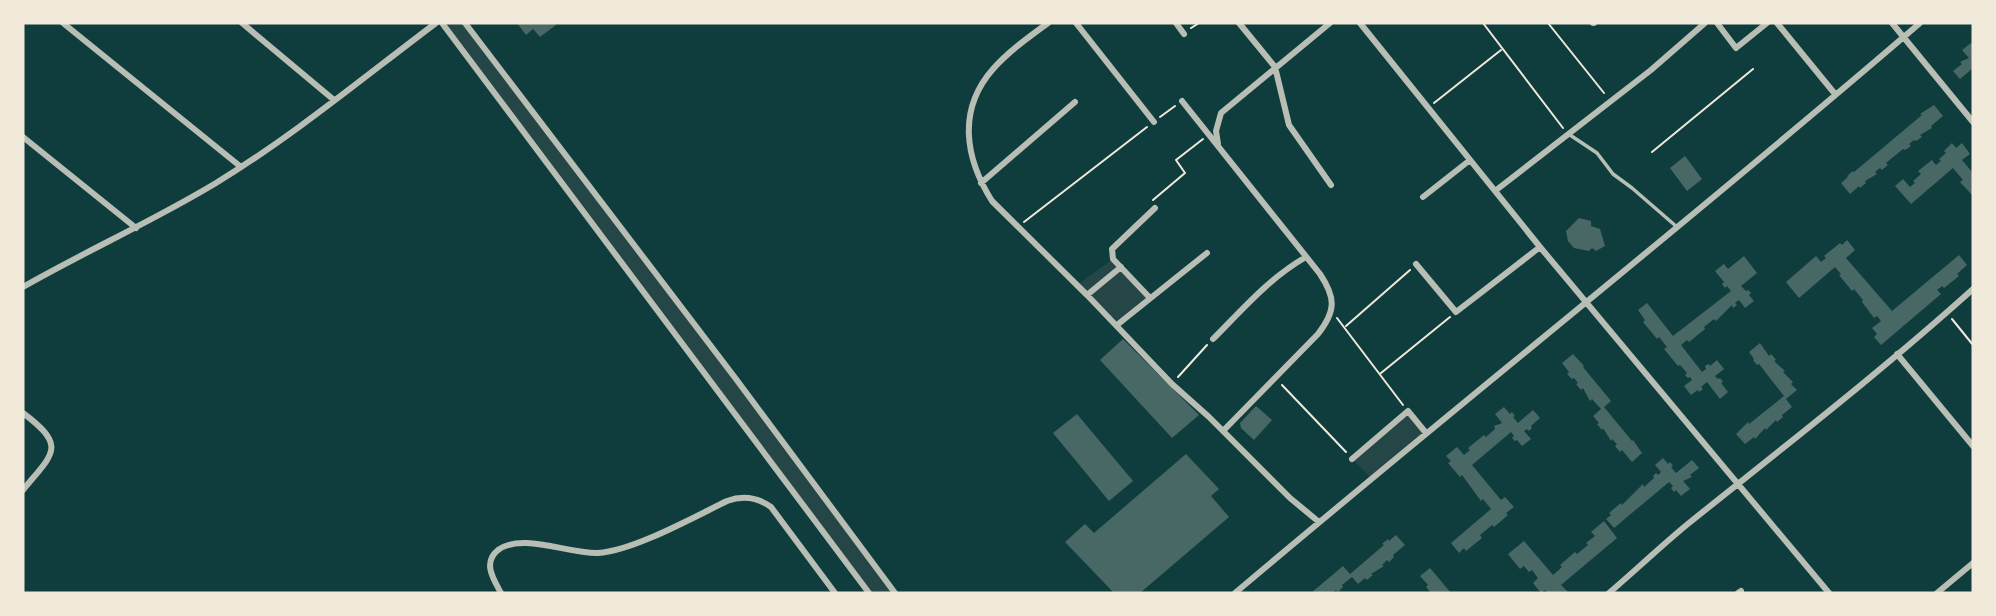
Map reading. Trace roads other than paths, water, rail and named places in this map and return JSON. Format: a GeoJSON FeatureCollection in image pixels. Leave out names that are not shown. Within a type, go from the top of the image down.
{"type":"FeatureCollection","features":[{"type":"Feature","properties":{"kind":"street"},"geometry":{"type":"LineString","coordinates":[[63,23],[241,167]]}},
{"type":"Feature","properties":{"kind":"street"},"geometry":{"type":"LineString","coordinates":[[242,23],[334,100]]}},
{"type":"Feature","properties":{"kind":"street"},"geometry":{"type":"LineString","coordinates":[[24,285],[135,228],[241,167],[436,23]]}},
{"type":"Feature","properties":{"kind":"street"},"geometry":{"type":"LineString","coordinates":[[442,23],[869,593]]}},
{"type":"Feature","properties":{"kind":"street"},"geometry":{"type":"LineString","coordinates":[[465,23],[895,593]]}},
{"type":"Feature","properties":{"kind":"street"},"geometry":{"type":"LineString","coordinates":[[1048,23],[991,71],[974,102],[970,118],[969,150],[981,184],[992,201],[1117,325],[1172,384],[1290,498],[1319,522]]}},
{"type":"Feature","properties":{"kind":"street"},"geometry":{"type":"LineString","coordinates":[[1076,23],[1154,122]]}},
{"type":"Feature","properties":{"kind":"street"},"geometry":{"type":"LineString","coordinates":[[1176,23],[1184,34]]}},
{"type":"Feature","properties":{"kind":"street"},"geometry":{"type":"LineString","coordinates":[[1239,23],[1275,67],[1290,125],[1331,185]]}},
{"type":"Feature","properties":{"kind":"street"},"geometry":{"type":"LineString","coordinates":[[1218,146],[1216,131],[1221,113],[1330,23]]}},
{"type":"Feature","properties":{"kind":"street"},"geometry":{"type":"LineString","coordinates":[[1360,23],[1540,247],[1829,593]]}},
{"type":"Feature","properties":{"kind":"street"},"geometry":{"type":"LineString","coordinates":[[1495,191],[1705,23]]}},
{"type":"Feature","properties":{"kind":"street"},"geometry":{"type":"LineString","coordinates":[[1717,23],[1736,48],[1767,23]]}},
{"type":"Feature","properties":{"kind":"street"},"geometry":{"type":"LineString","coordinates":[[1777,23],[1835,94]]}},
{"type":"Feature","properties":{"kind":"street"},"geometry":{"type":"LineString","coordinates":[[1892,23],[1973,122]]}},
{"type":"Feature","properties":{"kind":"street"},"geometry":{"type":"LineString","coordinates":[[1235,593],[1920,23]]}},
{"type":"Feature","properties":{"kind":"street"},"geometry":{"type":"LineString","coordinates":[[1182,101],[1306,257],[1326,284],[1332,301],[1332,311],[1327,323],[1318,334],[1223,431]]}},
{"type":"Feature","properties":{"kind":"street"},"geometry":{"type":"LineString","coordinates":[[981,184],[1075,102]]}},
{"type":"Feature","properties":{"kind":"street"},"geometry":{"type":"LineString","coordinates":[[23,137],[135,228]]}},
{"type":"Feature","properties":{"kind":"street"},"geometry":{"type":"LineString","coordinates":[[1423,197],[1470,160]]}},
{"type":"Feature","properties":{"kind":"street"},"geometry":{"type":"LineString","coordinates":[[1150,298],[1113,259],[1112,249],[1155,208]]}},
{"type":"Feature","properties":{"kind":"street"},"geometry":{"type":"LineString","coordinates":[[1416,264],[1456,312],[1540,247]]}},
{"type":"Feature","properties":{"kind":"street"},"geometry":{"type":"LineString","coordinates":[[1117,325],[1207,253]]}},
{"type":"Feature","properties":{"kind":"street"},"geometry":{"type":"LineString","coordinates":[[1213,339],[1266,285],[1306,257]]}},
{"type":"Feature","properties":{"kind":"street"},"geometry":{"type":"LineString","coordinates":[[1087,295],[1121,267]]}},
{"type":"Feature","properties":{"kind":"street"},"geometry":{"type":"LineString","coordinates":[[1609,593],[1688,524],[1973,289]]}},
{"type":"Feature","properties":{"kind":"street"},"geometry":{"type":"LineString","coordinates":[[1897,354],[1973,446]]}},
{"type":"Feature","properties":{"kind":"street"},"geometry":{"type":"LineString","coordinates":[[1352,459],[1408,411],[1426,433]]}},
{"type":"Feature","properties":{"kind":"street"},"geometry":{"type":"LineString","coordinates":[[23,414],[45,431],[53,448],[50,457],[23,490]]}},
{"type":"Feature","properties":{"kind":"street"},"geometry":{"type":"LineString","coordinates":[[501,593],[492,577],[490,565],[496,552],[507,545],[524,542],[576,552],[609,552],[631,545],[727,501],[743,497],[758,499],[771,507],[835,593]]}},
{"type":"Feature","properties":{"kind":"street"},"geometry":{"type":"LineString","coordinates":[[1937,593],[1973,563]]}},
{"type":"Feature","properties":{"kind":"lane"},"geometry":{"type":"LineString","coordinates":[[1568,134],[1597,153],[1613,174],[1677,227]]}}]}
